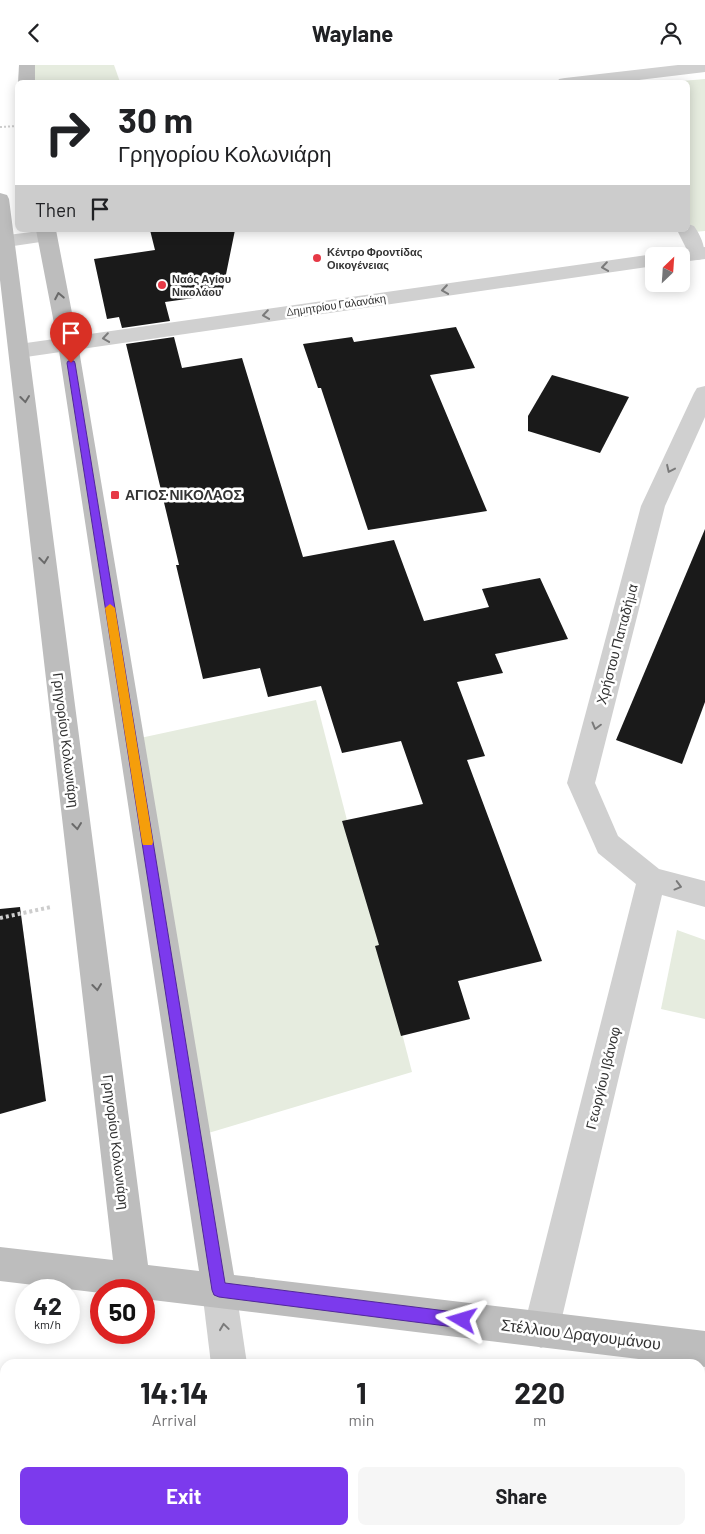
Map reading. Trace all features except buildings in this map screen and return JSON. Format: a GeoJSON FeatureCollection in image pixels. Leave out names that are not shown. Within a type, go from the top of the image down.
{"type":"FeatureCollection","features":[{"type":"Feature","properties":{"kind":"main road"},"geometry":{"type":"LineString","coordinates":[[26,80],[27,65]]}},
{"type":"Feature","properties":{"kind":"main road","name":"Γρηγορίου Κολωνιάρη"},"geometry":{"type":"LineString","coordinates":[[0,199],[3,242],[19,351],[133,1279]]}},
{"type":"Feature","properties":{"kind":"main road"},"geometry":{"type":"LineString","coordinates":[[47,233],[68,344],[219,1290]]}},
{"type":"Feature","properties":{"kind":"main road","name":"Στέλλιου Δραγουμάνου"},"geometry":{"type":"LineString","coordinates":[[0,1264],[125,1279]]}},
{"type":"Feature","properties":{"kind":"main road","name":"Στέλλιου Δραγουμάνου"},"geometry":{"type":"LineString","coordinates":[[155,1283],[705,1349]]}},
{"type":"Feature","properties":{"kind":"street"},"geometry":{"type":"LineString","coordinates":[[583,80],[613,75],[705,67]]}},
{"type":"Feature","properties":{"kind":"street"},"geometry":{"type":"LineString","coordinates":[[688,232],[695,254]]}},
{"type":"Feature","properties":{"kind":"street"},"geometry":{"type":"LineString","coordinates":[[3,242],[47,233]]}},
{"type":"Feature","properties":{"kind":"street","name":"Δημητρίου Γαλανάκη"},"geometry":{"type":"LineString","coordinates":[[19,351],[645,261]]}},
{"type":"Feature","properties":{"kind":"street","name":"Χρήστου Παπαδήμα"},"geometry":{"type":"LineString","coordinates":[[651,879],[608,844],[581,783],[653,506],[695,439],[705,393]]}},
{"type":"Feature","properties":{"kind":"street"},"geometry":{"type":"LineString","coordinates":[[651,879],[705,894]]}},
{"type":"Feature","properties":{"kind":"street","name":"Γεωργίου Ιβάνοφ"},"geometry":{"type":"LineString","coordinates":[[541,1330],[651,879]]}},
{"type":"Feature","properties":{"kind":"street"},"geometry":{"type":"LineString","coordinates":[[219,1290],[228,1359]]}},
{"type":"Feature","properties":{"kind":"path"},"geometry":{"type":"LineString","coordinates":[[0,127],[15,126]]}},
{"type":"Feature","properties":{"kind":"path"},"geometry":{"type":"LineString","coordinates":[[0,919],[86,899]]}},
{"type":"Feature","properties":{"kind":"shaded area"},"geometry":{"type":"Polygon","coordinates":[[[27,65],[114,65],[119,80],[26,80],[27,65]]]}},
{"type":"Feature","properties":{"kind":"shaded area"},"geometry":{"type":"Polygon","coordinates":[[[705,79],[705,231],[694,232],[690,225],[690,80],[705,79]]]}},
{"type":"Feature","properties":{"kind":"shaded area"},"geometry":{"type":"Polygon","coordinates":[[[316,700],[412,1072],[195,1137],[131,740],[316,700]]]}},
{"type":"Feature","properties":{"kind":"shaded area"},"geometry":{"type":"Polygon","coordinates":[[[677,930],[705,940],[705,1019],[661,1009],[677,930]]]}},
{"type":"Feature","properties":{"kind":"slow traffic"},"geometry":{"type":"LineString","coordinates":[[110,608],[148,842]]}},
{"type":"Feature","properties":{"kind":"place","name":"Κέντρο Φροντίδας Οικογένειας"},"geometry":{"type":"Point","coordinates":[317,258]}},
{"type":"Feature","properties":{"kind":"place","name":"Ναός Αγίου Νικολάου"},"geometry":{"type":"Point","coordinates":[162,285]}},
{"type":"Feature","properties":{"kind":"place","name":"ΑΓΙΟΣ ΝΙΚΟΛΑΟΣ"},"geometry":{"type":"Point","coordinates":[115,495]}},
{"type":"Feature","properties":{"kind":"route"},"geometry":{"type":"LineString","coordinates":[[71,363],[219,1290],[462,1320]]}}]}
